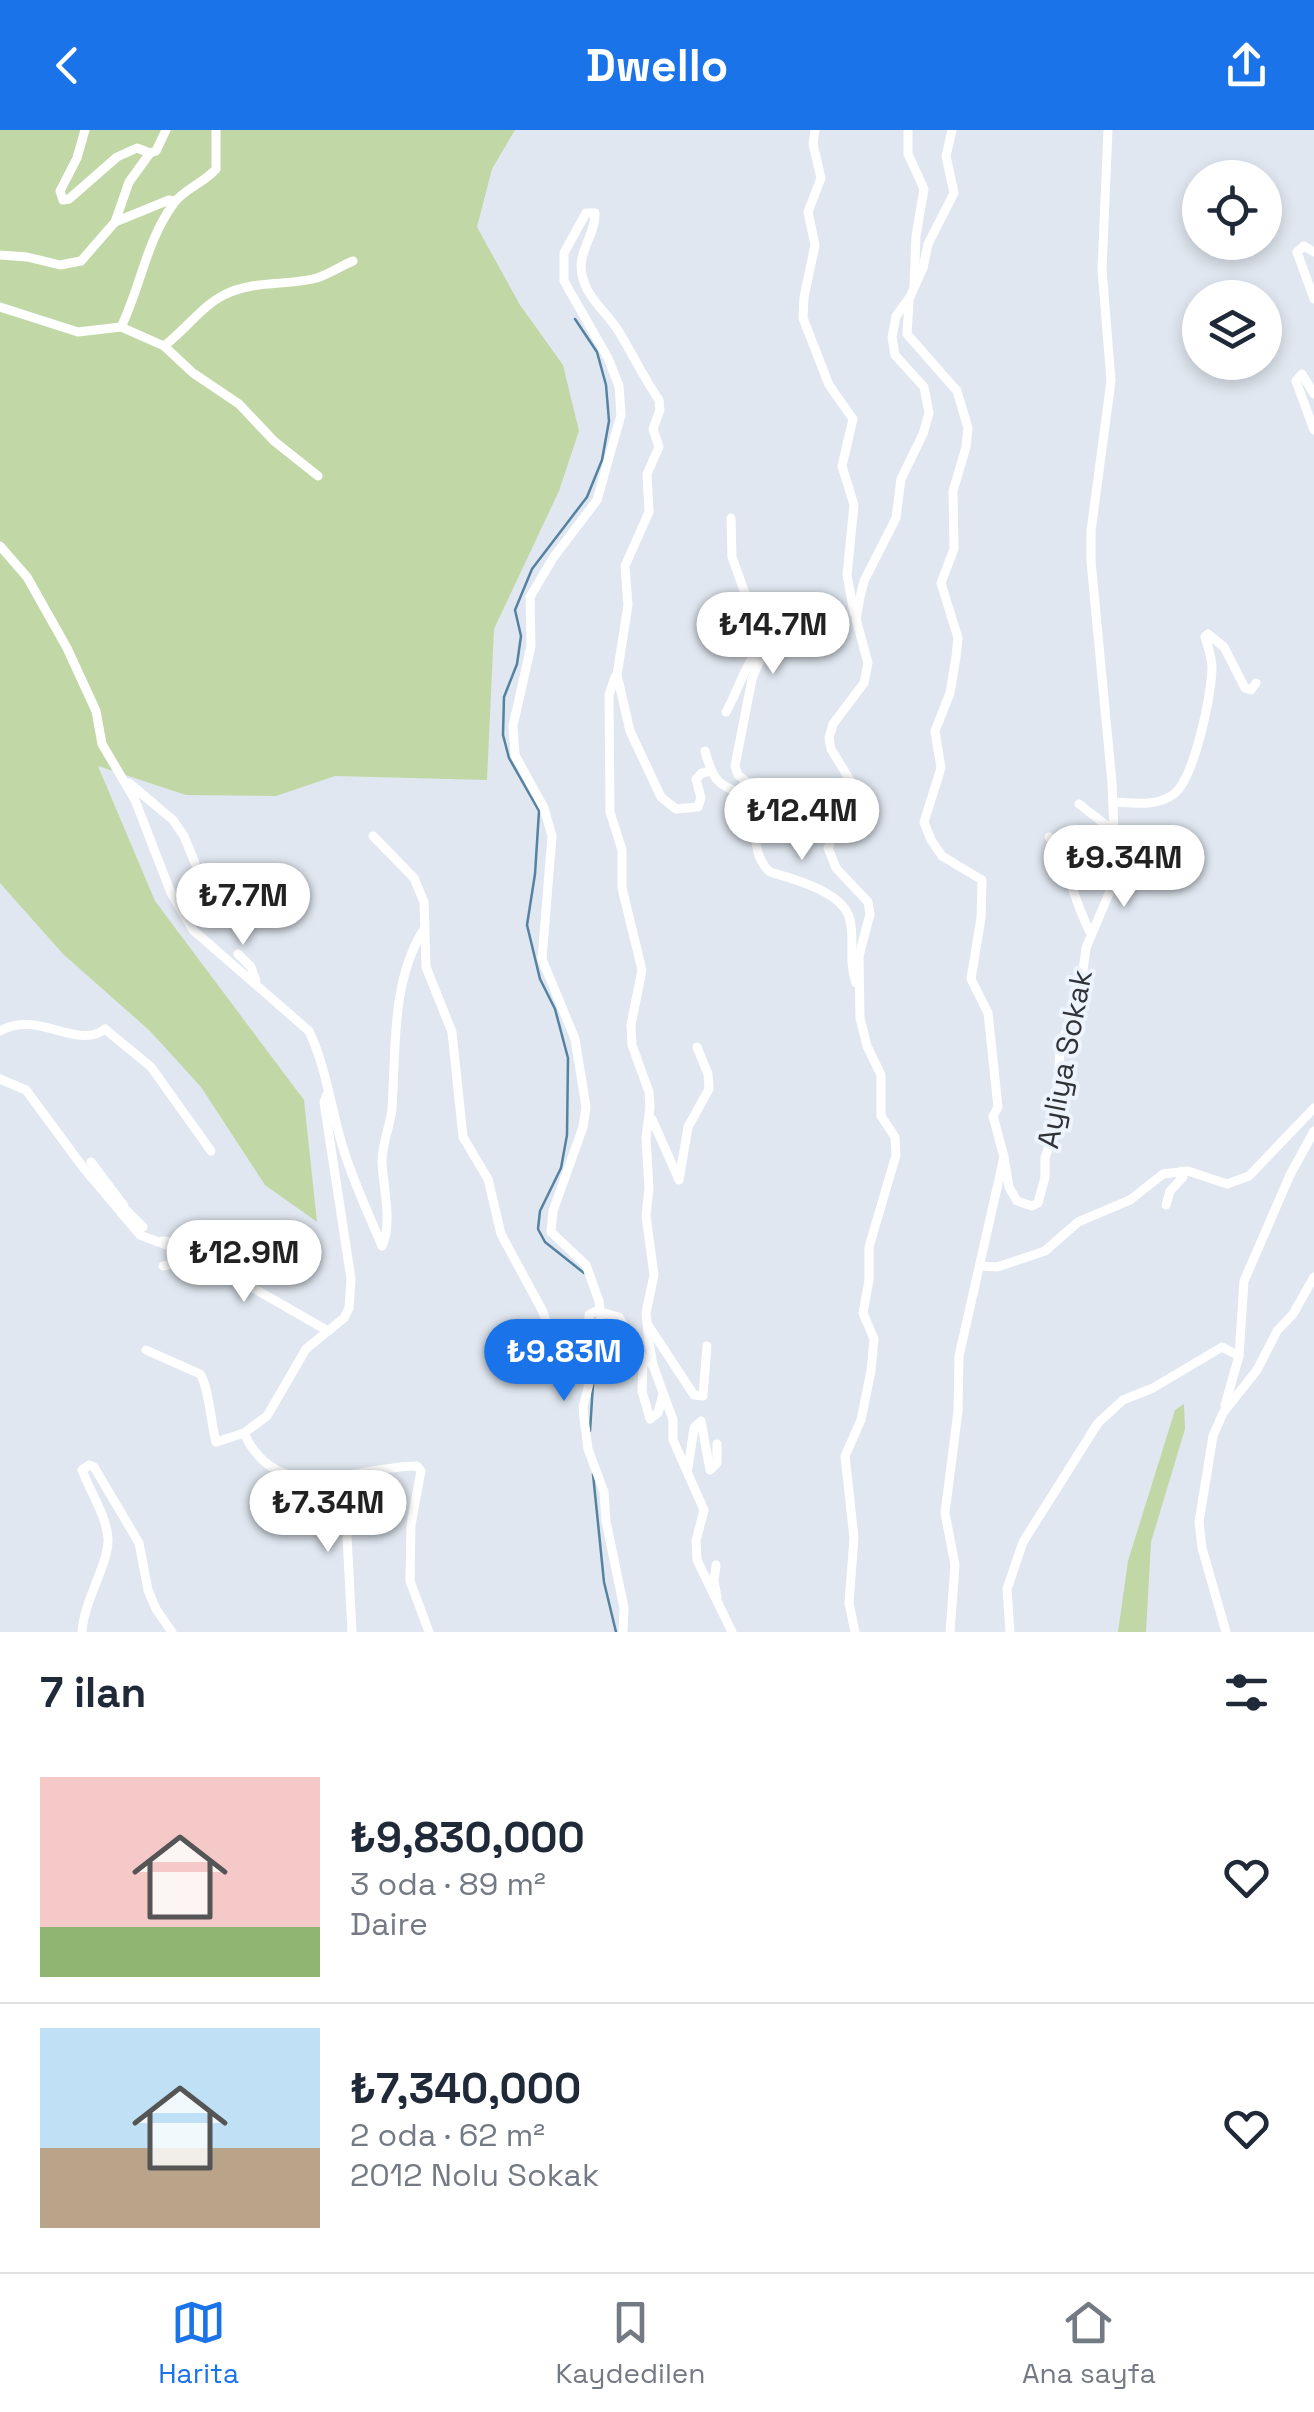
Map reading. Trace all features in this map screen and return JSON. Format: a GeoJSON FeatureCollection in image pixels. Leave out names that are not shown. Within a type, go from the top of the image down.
{"type":"FeatureCollection","features":[{"type":"Feature","properties":{"kind":"street"},"geometry":{"type":"LineString","coordinates":[[85,130],[60,191],[63,200],[117,158],[138,148],[150,153]]}},
{"type":"Feature","properties":{"kind":"street"},"geometry":{"type":"LineString","coordinates":[[0,256],[28,257],[60,265],[81,261],[115,222],[129,182],[156,150],[166,130]]}},
{"type":"Feature","properties":{"kind":"street"},"geometry":{"type":"LineString","coordinates":[[121,326],[146,256],[176,200],[216,168],[216,130]]}},
{"type":"Feature","properties":{"kind":"street"},"geometry":{"type":"LineString","coordinates":[[816,130],[812,144],[821,178],[808,212],[815,246],[803,318],[829,385],[852,419],[842,466],[854,504],[847,575],[868,664],[864,684],[833,724],[829,738],[831,749],[851,776],[852,792],[828,848],[836,868],[868,902],[870,914],[860,956],[860,1018],[867,1046],[881,1074],[881,1116],[896,1136],[896,1155],[869,1247],[863,1313],[874,1340],[871,1370],[861,1420],[845,1456],[854,1538],[849,1602],[855,1632]]}},
{"type":"Feature","properties":{"kind":"street"},"geometry":{"type":"LineString","coordinates":[[908,130],[908,154],[924,189],[908,334],[957,390],[968,428],[954,491],[954,549],[940,583],[958,638],[956,657],[950,693],[935,731],[942,768],[924,822],[942,856],[982,880],[971,979],[988,1013],[998,1108],[993,1116],[1004,1157]]}},
{"type":"Feature","properties":{"kind":"street"},"geometry":{"type":"LineString","coordinates":[[856,619],[864,581],[896,518],[901,479],[929,413],[924,387],[895,355],[892,338],[896,316],[924,268],[928,244],[954,193],[946,156],[952,130]]}},
{"type":"Feature","properties":{"kind":"street","name":"Ayliya Sokak"},"geometry":{"type":"LineString","coordinates":[[1004,1157],[1014,1197],[1022,1204],[1038,1203],[1045,1158],[1055,1128],[1058,1065],[1091,934],[1114,886],[1113,802],[1090,561],[1111,381],[1102,268],[1108,130]]}},
{"type":"Feature","properties":{"kind":"street"},"geometry":{"type":"LineString","coordinates":[[115,222],[176,200]]}},
{"type":"Feature","properties":{"kind":"street"},"geometry":{"type":"LineString","coordinates":[[623,1632],[624,1608],[604,1501],[588,1449],[584,1407],[600,1306],[586,1265],[551,1232],[554,1211],[585,1116],[583,1078],[569,1022],[542,958],[552,836],[544,808],[515,755],[513,736],[531,646],[530,597],[553,558],[597,500],[621,415],[618,386],[608,358],[564,282],[564,253],[586,213],[595,213],[596,223],[586,240],[581,269],[590,297],[620,334],[659,400],[660,410],[653,428],[659,447],[647,474],[649,512],[625,566],[628,605],[609,695],[610,812],[622,850],[622,888],[642,970],[630,1015],[631,1035],[650,1107],[646,1216],[654,1275],[642,1391],[650,1419],[658,1414],[664,1392]]}},
{"type":"Feature","properties":{"kind":"street"},"geometry":{"type":"LineString","coordinates":[[1314,252],[1304,246],[1296,252],[1314,299]]}},
{"type":"Feature","properties":{"kind":"street"},"geometry":{"type":"LineString","coordinates":[[164,346],[225,294],[318,278],[352,261]]}},
{"type":"Feature","properties":{"kind":"street"},"geometry":{"type":"LineString","coordinates":[[0,306],[78,332],[121,326],[164,346],[192,373],[239,404],[274,441],[318,476]]}},
{"type":"Feature","properties":{"kind":"street"},"geometry":{"type":"LineString","coordinates":[[1314,394],[1302,374],[1296,381],[1314,430]]}},
{"type":"Feature","properties":{"kind":"street"},"geometry":{"type":"LineString","coordinates":[[731,518],[732,557],[752,613],[760,660],[752,679],[734,766],[738,775],[761,792],[763,801],[754,822]]}},
{"type":"Feature","properties":{"kind":"street"},"geometry":{"type":"LineString","coordinates":[[0,546],[26,578],[60,634],[96,711],[102,744],[124,778],[171,892],[193,930],[309,1031],[320,1054],[343,1149],[382,1246],[386,1211],[382,1158],[392,1107],[402,972],[424,928]]}},
{"type":"Feature","properties":{"kind":"street"},"geometry":{"type":"LineString","coordinates":[[1113,802],[1150,803],[1176,792],[1185,781],[1200,732],[1212,668],[1205,637],[1208,634],[1224,647],[1246,688],[1251,690],[1256,683]]}},
{"type":"Feature","properties":{"kind":"street"},"geometry":{"type":"LineString","coordinates":[[726,712],[758,650]]}},
{"type":"Feature","properties":{"kind":"street"},"geometry":{"type":"LineString","coordinates":[[616,675],[630,731],[661,797],[676,809],[698,807],[701,798],[696,780],[711,771]]}},
{"type":"Feature","properties":{"kind":"street"},"geometry":{"type":"LineString","coordinates":[[705,751],[711,771],[723,786],[754,802],[756,848],[763,866],[830,896],[845,908],[850,926],[850,966],[858,990]]}},
{"type":"Feature","properties":{"kind":"street"},"geometry":{"type":"LineString","coordinates":[[124,778],[173,820],[195,862]]}},
{"type":"Feature","properties":{"kind":"street"},"geometry":{"type":"LineString","coordinates":[[1079,804],[1115,832]]}},
{"type":"Feature","properties":{"kind":"street"},"geometry":{"type":"LineString","coordinates":[[1116,847],[1138,851],[1167,831]]}},
{"type":"Feature","properties":{"kind":"street"},"geometry":{"type":"LineString","coordinates":[[372,836],[414,878],[424,902],[426,967],[452,1032],[463,1137],[488,1179],[501,1234],[566,1362],[573,1363],[581,1357],[589,1315],[602,1313],[619,1317],[648,1361],[673,1420],[673,1440],[704,1510],[694,1550],[704,1579],[732,1632]]}},
{"type":"Feature","properties":{"kind":"street"},"geometry":{"type":"LineString","coordinates":[[1048,837],[1062,856],[1091,934]]}},
{"type":"Feature","properties":{"kind":"street"},"geometry":{"type":"LineString","coordinates":[[238,954],[252,967],[257,984]]}},
{"type":"Feature","properties":{"kind":"street"},"geometry":{"type":"LineString","coordinates":[[0,1031],[22,1022],[72,1034],[99,1034],[104,1028],[151,1066],[210,1151]]}},
{"type":"Feature","properties":{"kind":"street"},"geometry":{"type":"LineString","coordinates":[[650,1107],[655,1133],[679,1180],[688,1128],[709,1089],[708,1074],[697,1047]]}},
{"type":"Feature","properties":{"kind":"street"},"geometry":{"type":"LineString","coordinates":[[0,1079],[26,1090],[140,1235],[200,1258],[328,1330]]}},
{"type":"Feature","properties":{"kind":"street"},"geometry":{"type":"LineString","coordinates":[[146,1350],[200,1374],[205,1382],[216,1442],[244,1434],[275,1406],[306,1350],[344,1318],[350,1308],[351,1279],[331,1162],[324,1102],[327,1094]]}},
{"type":"Feature","properties":{"kind":"street"},"geometry":{"type":"LineString","coordinates":[[980,1266],[996,1267],[1045,1251],[1078,1222],[1130,1200],[1163,1174],[1182,1171],[1220,1184],[1240,1181],[1314,1108]]}},
{"type":"Feature","properties":{"kind":"street"},"geometry":{"type":"LineString","coordinates":[[1226,1632],[1202,1548],[1198,1516],[1213,1436],[1240,1356],[1244,1281],[1290,1175],[1314,1131]]}},
{"type":"Feature","properties":{"kind":"street","name":"Ayliya Sokak"},"geometry":{"type":"LineString","coordinates":[[950,1632],[955,1565],[945,1513],[958,1411],[959,1356],[1004,1157]]}},
{"type":"Feature","properties":{"kind":"street"},"geometry":{"type":"LineString","coordinates":[[91,1162],[124,1206],[122,1214]]}},
{"type":"Feature","properties":{"kind":"street"},"geometry":{"type":"LineString","coordinates":[[1166,1205],[1166,1197],[1183,1177],[1182,1171]]}},
{"type":"Feature","properties":{"kind":"street"},"geometry":{"type":"LineString","coordinates":[[122,1214],[129,1213],[143,1227]]}},
{"type":"Feature","properties":{"kind":"street"},"geometry":{"type":"LineString","coordinates":[[149,1240],[219,1246]]}},
{"type":"Feature","properties":{"kind":"street"},"geometry":{"type":"LineString","coordinates":[[164,1266],[200,1258]]}},
{"type":"Feature","properties":{"kind":"street"},"geometry":{"type":"LineString","coordinates":[[1223,1413],[1258,1370],[1277,1331],[1293,1314],[1314,1276]]}},
{"type":"Feature","properties":{"kind":"street"},"geometry":{"type":"LineString","coordinates":[[647,1322],[694,1396],[704,1396],[708,1346]]}},
{"type":"Feature","properties":{"kind":"street"},"geometry":{"type":"LineString","coordinates":[[1010,1632],[1008,1589],[1023,1542],[1098,1422],[1123,1400],[1152,1388],[1222,1347],[1240,1356]]}},
{"type":"Feature","properties":{"kind":"street"},"geometry":{"type":"LineString","coordinates":[[688,1476],[694,1428],[701,1421],[710,1470],[717,1464],[717,1444]]}},
{"type":"Feature","properties":{"kind":"street"},"geometry":{"type":"LineString","coordinates":[[244,1434],[259,1461],[298,1478],[344,1477],[418,1466],[421,1471],[411,1524],[410,1581],[429,1632]]}},
{"type":"Feature","properties":{"kind":"street"},"geometry":{"type":"LineString","coordinates":[[82,1632],[84,1612],[108,1543],[107,1531],[82,1470],[89,1465],[139,1543],[148,1590],[172,1632]]}},
{"type":"Feature","properties":{"kind":"street"},"geometry":{"type":"LineString","coordinates":[[344,1477],[352,1632]]}},
{"type":"Feature","properties":{"kind":"street"},"geometry":{"type":"LineString","coordinates":[[716,1565],[718,1604]]}},
{"type":"Feature","properties":{"kind":"green space"},"geometry":{"type":"Polygon","coordinates":[[[0,130],[515,130],[492,169],[477,227],[520,305],[563,365],[579,431],[559,491],[494,629],[487,780],[335,776],[276,796],[186,795],[98,766],[155,901],[304,1100],[317,1222],[265,1185],[201,1087],[150,1031],[63,954],[0,883],[0,130]]]}},
{"type":"Feature","properties":{"kind":"green space"},"geometry":{"type":"Polygon","coordinates":[[[1184,1404],[1185,1429],[1151,1542],[1146,1632],[1118,1632],[1128,1561],[1175,1410],[1184,1404]]]}},
{"type":"Feature","properties":{"kind":"waterway"},"geometry":{"type":"LineString","coordinates":[[575,319],[597,352],[606,385],[609,421],[602,460],[587,497],[532,569],[515,610],[521,636],[517,664],[504,697],[503,735],[509,758],[539,811],[527,925],[540,979],[555,1009],[568,1058],[567,1135],[561,1168],[540,1211],[538,1229],[545,1242],[584,1273]]}},
{"type":"Feature","properties":{"kind":"waterway"},"geometry":{"type":"LineString","coordinates":[[595,1371],[603,1325]]}},
{"type":"Feature","properties":{"kind":"waterway"},"geometry":{"type":"LineString","coordinates":[[590,1431],[593,1384]]}},
{"type":"Feature","properties":{"kind":"waterway"},"geometry":{"type":"LineString","coordinates":[[593,1474],[604,1582],[616,1632]]}}]}
